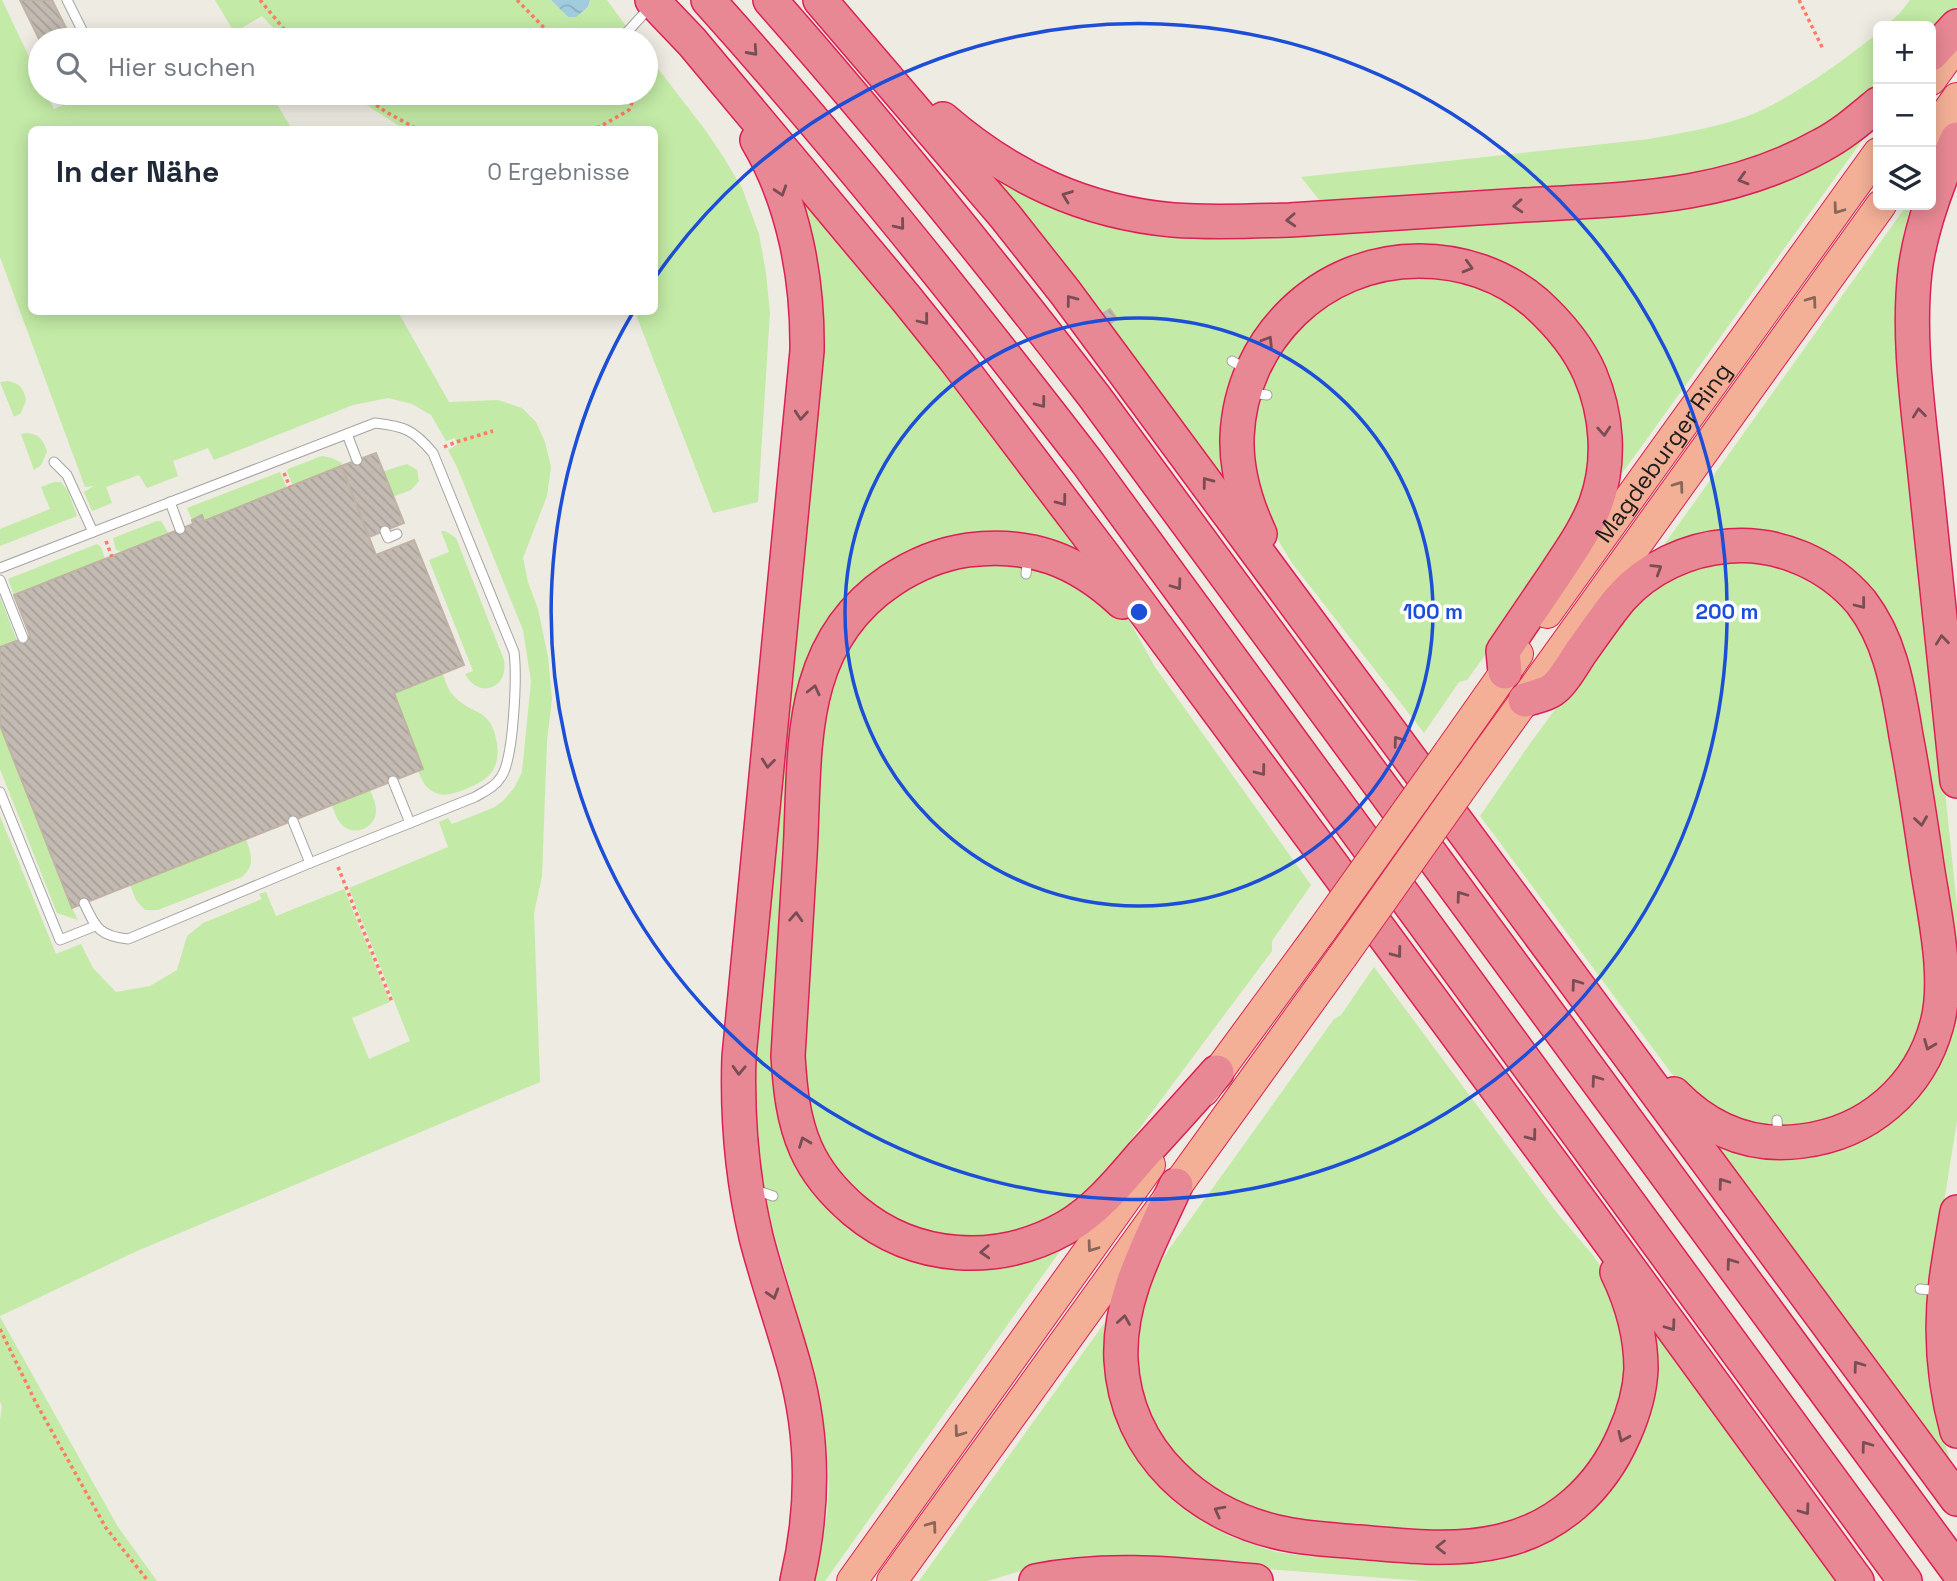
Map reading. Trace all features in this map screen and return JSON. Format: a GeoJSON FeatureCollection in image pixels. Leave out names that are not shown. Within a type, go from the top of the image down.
{"type":"FeatureCollection","features":[{"type":"Feature","properties":{"kind":"highway"},"geometry":{"type":"LineString","coordinates":[[708,0],[872,190],[1072,443],[1905,1581]]}},
{"type":"Feature","properties":{"kind":"highway"},"geometry":{"type":"LineString","coordinates":[[771,0],[887,135],[1086,387],[1957,1570]]}},
{"type":"Feature","properties":{"kind":"highway"},"geometry":{"type":"LineString","coordinates":[[820,0],[1005,216],[1065,292],[1957,1499]]}},
{"type":"Feature","properties":{"kind":"highway"},"geometry":{"type":"LineString","coordinates":[[653,1],[692,42],[946,348],[1588,1212],[1857,1581]]}},
{"type":"Feature","properties":{"kind":"highway"},"geometry":{"type":"LineString","coordinates":[[1936,49],[1957,26]]}},
{"type":"Feature","properties":{"kind":"highway"},"geometry":{"type":"LineString","coordinates":[[692,42],[751,130],[773,169],[797,248],[807,318],[802,413],[739,1057],[739,1111],[760,1192],[764,1265],[795,1367],[806,1424],[810,1494],[797,1581]]}},
{"type":"Feature","properties":{"kind":"highway"},"geometry":{"type":"LineString","coordinates":[[1936,73],[1957,44]]}},
{"type":"Feature","properties":{"kind":"highway"},"geometry":{"type":"LineString","coordinates":[[874,61],[959,133],[1021,176],[1072,198],[1105,208],[1154,218],[1193,221],[1290,220],[1686,193],[1743,179],[1788,162],[1838,135],[1873,108]]}},
{"type":"Feature","properties":{"kind":"highway"},"geometry":{"type":"LineString","coordinates":[[1936,128],[1957,98]]}},
{"type":"Feature","properties":{"kind":"highway"},"geometry":{"type":"LineString","coordinates":[[1957,139],[1934,195],[1919,246],[1913,311],[1916,383],[1957,781]]}},
{"type":"Feature","properties":{"kind":"highway","name":"Magdeburger Ring"},"geometry":{"type":"LineString","coordinates":[[852,1581],[1873,160]]}},
{"type":"Feature","properties":{"kind":"highway","name":"Magdeburger Ring"},"geometry":{"type":"LineString","coordinates":[[892,1581],[1877,210]]}},
{"type":"Feature","properties":{"kind":"highway"},"geometry":{"type":"LineString","coordinates":[[1306,616],[1266,546],[1242,485],[1237,438],[1249,380],[1273,334],[1299,305],[1317,292],[1360,271],[1383,264],[1430,261],[1458,264],[1517,289],[1572,341],[1586,364],[1600,401],[1605,440],[1602,482],[1596,503],[1573,549],[1503,651],[1505,672]]}},
{"type":"Feature","properties":{"kind":"highway"},"geometry":{"type":"LineString","coordinates":[[1525,700],[1554,689],[1613,608],[1635,584],[1673,559],[1731,545],[1786,552],[1832,575],[1848,589],[1870,616],[1889,655],[1901,703],[1916,792],[1941,966],[1941,1004],[1935,1032],[1923,1061],[1912,1078],[1891,1102],[1866,1121],[1842,1132],[1811,1140],[1778,1131],[1762,1142],[1738,1136],[1703,1119],[1617,1039]]}},
{"type":"Feature","properties":{"kind":"highway"},"geometry":{"type":"LineString","coordinates":[[1182,664],[1124,603],[1096,579],[1066,562],[1023,553],[980,548],[944,555],[895,578],[855,612],[836,636],[820,668],[813,694],[807,735],[788,1056],[793,1109],[801,1137],[814,1165],[832,1190],[878,1228],[906,1242],[937,1251],[956,1253],[1023,1247],[1077,1220],[1101,1201],[1217,1072]]}},
{"type":"Feature","properties":{"kind":"highway"},"geometry":{"type":"LineString","coordinates":[[1176,1185],[1131,1290],[1122,1332],[1121,1360],[1125,1389],[1139,1428],[1153,1453],[1169,1473],[1197,1498],[1228,1516],[1249,1524],[1301,1537],[1422,1547],[1482,1545],[1518,1536],[1545,1525],[1567,1511],[1588,1492],[1619,1446],[1636,1404],[1640,1381],[1638,1332],[1622,1283],[1588,1212]]}},
{"type":"Feature","properties":{"kind":"highway"},"geometry":{"type":"LineString","coordinates":[[1957,1212],[1933,1291],[1952,1373],[1957,1431]]}},
{"type":"Feature","properties":{"kind":"highway"},"geometry":{"type":"LineString","coordinates":[[1036,1581],[1134,1572],[1256,1581]]}},
{"type":"Feature","properties":{"kind":"lane"},"geometry":{"type":"LineString","coordinates":[[67,0],[81,28]]}},
{"type":"Feature","properties":{"kind":"lane"},"geometry":{"type":"LineString","coordinates":[[630,28],[653,1]]}},
{"type":"Feature","properties":{"kind":"lane"},"geometry":{"type":"LineString","coordinates":[[0,568],[375,423],[401,425],[422,439],[433,453],[510,642],[516,669],[511,742],[508,762],[494,787],[128,939],[113,937],[95,926],[84,903]]}},
{"type":"Feature","properties":{"kind":"lane"},"geometry":{"type":"LineString","coordinates":[[347,434],[357,460]]}},
{"type":"Feature","properties":{"kind":"lane"},"geometry":{"type":"LineString","coordinates":[[54,462],[67,475],[93,532]]}},
{"type":"Feature","properties":{"kind":"lane"},"geometry":{"type":"LineString","coordinates":[[170,502],[180,529]]}},
{"type":"Feature","properties":{"kind":"lane"},"geometry":{"type":"LineString","coordinates":[[385,531],[388,538],[397,534]]}},
{"type":"Feature","properties":{"kind":"lane"},"geometry":{"type":"LineString","coordinates":[[0,580],[23,638]]}},
{"type":"Feature","properties":{"kind":"lane"},"geometry":{"type":"LineString","coordinates":[[393,781],[410,823]]}},
{"type":"Feature","properties":{"kind":"lane"},"geometry":{"type":"LineString","coordinates":[[0,792],[60,940],[95,926]]}},
{"type":"Feature","properties":{"kind":"lane"},"geometry":{"type":"LineString","coordinates":[[293,821],[310,863]]}},
{"type":"Feature","properties":{"kind":"path"},"geometry":{"type":"LineString","coordinates":[[260,0],[283,28]]}},
{"type":"Feature","properties":{"kind":"path"},"geometry":{"type":"LineString","coordinates":[[517,0],[544,28]]}},
{"type":"Feature","properties":{"kind":"path"},"geometry":{"type":"LineString","coordinates":[[1799,0],[1823,49]]}},
{"type":"Feature","properties":{"kind":"path"},"geometry":{"type":"LineString","coordinates":[[376,105],[412,126]]}},
{"type":"Feature","properties":{"kind":"path"},"geometry":{"type":"LineString","coordinates":[[601,126],[629,110],[631,105]]}},
{"type":"Feature","properties":{"kind":"path"},"geometry":{"type":"LineString","coordinates":[[433,453],[456,442],[494,431]]}},
{"type":"Feature","properties":{"kind":"path"},"geometry":{"type":"LineString","coordinates":[[332,854],[392,1002]]}},
{"type":"Feature","properties":{"kind":"path"},"geometry":{"type":"LineString","coordinates":[[0,1329],[36,1403],[106,1528],[148,1581]]}},
{"type":"Feature","properties":{"kind":"green space"},"geometry":{"type":"Polygon","coordinates":[[[0,0],[28,55],[28,105],[52,105],[54,109],[63,105],[277,105],[290,126],[28,126],[28,315],[400,315],[449,402],[498,400],[522,408],[536,422],[545,442],[551,467],[547,496],[523,558],[548,657],[552,699],[547,741],[542,876],[534,913],[540,1082],[137,1251],[0,1316],[0,816],[56,954],[81,944],[93,968],[116,992],[150,986],[177,970],[187,936],[203,923],[262,899],[259,894],[266,892],[276,916],[344,889],[390,1002],[352,1018],[369,1059],[410,1041],[349,888],[448,847],[439,822],[448,818],[452,824],[493,808],[503,801],[522,772],[531,681],[523,630],[448,450],[457,445],[455,438],[446,441],[431,415],[412,404],[388,398],[353,405],[214,460],[208,448],[173,461],[178,476],[147,488],[139,475],[106,487],[112,503],[92,511],[84,492],[94,486],[85,487],[0,257],[0,0]]]}},
{"type":"Feature","properties":{"kind":"green space"},"geometry":{"type":"Polygon","coordinates":[[[215,0],[551,0],[568,17],[576,16],[588,8],[590,0],[607,0],[627,28],[274,28],[262,16],[242,28],[232,28],[215,0]]]}},
{"type":"Feature","properties":{"kind":"green space"},"geometry":{"type":"Polygon","coordinates":[[[1910,0],[1957,0],[1957,6],[1936,33],[1936,21],[1891,21],[1910,0]]]}},
{"type":"Feature","properties":{"kind":"green space"},"geometry":{"type":"Polygon","coordinates":[[[1873,37],[1873,99],[1865,106],[1735,173],[1327,210],[1301,177],[1649,139],[1697,130],[1762,110],[1831,68],[1873,37]]]}},
{"type":"Feature","properties":{"kind":"green space"},"geometry":{"type":"Polygon","coordinates":[[[658,69],[724,158],[742,188],[759,234],[770,312],[758,502],[713,513],[636,315],[658,315],[658,126],[399,126],[367,105],[658,105],[658,69]]]}},
{"type":"Feature","properties":{"kind":"green space"},"geometry":{"type":"Polygon","coordinates":[[[1866,135],[1615,483],[1616,459],[1523,276],[1319,274],[1224,457],[1224,484],[975,159],[1060,205],[1529,216],[1866,135]]]}},
{"type":"Feature","properties":{"kind":"green space"},"geometry":{"type":"Polygon","coordinates":[[[796,182],[1091,559],[1050,539],[1017,533],[899,557],[862,583],[840,606],[774,1057],[866,1235],[1065,1244],[825,1581],[814,1581],[828,1502],[826,1440],[815,1378],[766,1206],[756,1118],[758,1031],[822,354],[796,182]]]}},
{"type":"Feature","properties":{"kind":"green space"},"geometry":{"type":"Polygon","coordinates":[[[1903,210],[1910,210],[1899,262],[1896,297],[1957,906],[1957,1121],[1932,1277],[1928,1339],[1928,1382],[1951,1464],[1695,1128],[1725,1143],[1907,1106],[1928,1080],[1943,1051],[1887,615],[1721,531],[1698,534],[1661,549],[1903,210]]]}},
{"type":"Feature","properties":{"kind":"green space"},"geometry":{"type":"Polygon","coordinates":[[[1401,273],[1479,283],[1536,319],[1575,372],[1592,438],[1586,491],[1548,568],[1467,680],[1459,682],[1424,733],[1292,563],[1267,518],[1249,451],[1258,390],[1292,330],[1328,300],[1401,273]]]}},
{"type":"Feature","properties":{"kind":"green space"},"geometry":{"type":"Polygon","coordinates":[[[8,381],[20,387],[26,400],[21,413],[14,417],[0,382],[8,381]]]}},
{"type":"Feature","properties":{"kind":"green space"},"geometry":{"type":"Polygon","coordinates":[[[28,433],[41,439],[47,452],[41,465],[34,470],[21,434],[28,433]]]}},
{"type":"Feature","properties":{"kind":"green space"},"geometry":{"type":"Polygon","coordinates":[[[322,456],[342,463],[341,466],[293,486],[288,469],[322,456]]]}},
{"type":"Feature","properties":{"kind":"green space"},"geometry":{"type":"Polygon","coordinates":[[[407,464],[417,470],[419,481],[411,490],[392,497],[381,472],[407,464]]]}},
{"type":"Feature","properties":{"kind":"green space"},"geometry":{"type":"Polygon","coordinates":[[[280,472],[287,488],[204,521],[202,516],[192,520],[187,508],[280,472]]]}},
{"type":"Feature","properties":{"kind":"green space"},"geometry":{"type":"Polygon","coordinates":[[[61,482],[68,491],[77,516],[0,546],[0,529],[50,509],[41,487],[61,482]]]}},
{"type":"Feature","properties":{"kind":"green space"},"geometry":{"type":"Polygon","coordinates":[[[161,521],[169,534],[122,552],[116,550],[113,538],[161,521]]]}},
{"type":"Feature","properties":{"kind":"green space"},"geometry":{"type":"Polygon","coordinates":[[[441,531],[456,538],[504,660],[502,678],[492,687],[478,687],[465,674],[473,671],[429,560],[449,552],[441,531]]]}},
{"type":"Feature","properties":{"kind":"green space"},"geometry":{"type":"Polygon","coordinates":[[[97,544],[101,547],[105,559],[14,595],[8,579],[97,544]]]}},
{"type":"Feature","properties":{"kind":"green space"},"geometry":{"type":"Polygon","coordinates":[[[1724,559],[1782,565],[1835,594],[1864,633],[1881,678],[1924,938],[1927,989],[1921,1023],[1898,1069],[1879,1091],[1857,1109],[1808,1131],[1734,1123],[1691,1095],[1672,1074],[1480,816],[1529,745],[1637,601],[1668,576],[1724,559]]]}},
{"type":"Feature","properties":{"kind":"green space"},"geometry":{"type":"Polygon","coordinates":[[[964,561],[1038,565],[1122,613],[1130,622],[1155,667],[1311,885],[1272,941],[1272,951],[1110,1168],[1072,1205],[1049,1220],[1002,1238],[927,1236],[862,1203],[821,1153],[800,1065],[818,741],[840,653],[890,595],[964,561]]]}},
{"type":"Feature","properties":{"kind":"green space"},"geometry":{"type":"Polygon","coordinates":[[[0,597],[17,641],[0,647],[0,597]]]}},
{"type":"Feature","properties":{"kind":"green space"},"geometry":{"type":"Polygon","coordinates":[[[443,674],[452,694],[490,723],[498,754],[493,769],[484,780],[461,791],[444,795],[431,790],[421,778],[418,771],[423,768],[394,693],[443,674]]]}},
{"type":"Feature","properties":{"kind":"green space"},"geometry":{"type":"Polygon","coordinates":[[[0,725],[78,920],[57,913],[0,769],[0,725]]]}},
{"type":"Feature","properties":{"kind":"green space"},"geometry":{"type":"Polygon","coordinates":[[[370,790],[376,809],[375,818],[363,829],[347,829],[339,821],[332,805],[370,790]]]}},
{"type":"Feature","properties":{"kind":"green space"},"geometry":{"type":"Polygon","coordinates":[[[246,839],[251,864],[242,877],[158,910],[145,910],[136,900],[130,885],[246,839]]]}},
{"type":"Feature","properties":{"kind":"green space"},"geometry":{"type":"Polygon","coordinates":[[[1374,967],[1557,1213],[1592,1254],[1604,1271],[1625,1313],[1628,1384],[1601,1451],[1555,1503],[1512,1525],[1457,1535],[1282,1523],[1191,1480],[1144,1413],[1134,1350],[1147,1286],[1169,1249],[1374,967]]]}},
{"type":"Feature","properties":{"kind":"green space"},"geometry":{"type":"Polygon","coordinates":[[[1113,1311],[1138,1459],[1171,1499],[1229,1536],[1276,1552],[1443,1566],[1500,1560],[1543,1546],[1597,1506],[1612,1488],[1635,1450],[1653,1324],[1839,1581],[1423,1581],[1202,1564],[1027,1569],[987,1581],[919,1581],[1113,1311]]]}},
{"type":"Feature","properties":{"kind":"green space"},"geometry":{"type":"Polygon","coordinates":[[[0,1317],[118,1527],[157,1581],[0,1581],[0,1317]]]}},
{"type":"Feature","properties":{"kind":"water"},"geometry":{"type":"Polygon","coordinates":[[[551,0],[590,0],[588,7],[576,17],[568,17],[551,0]]]}},
{"type":"Feature","properties":{"kind":"building"},"geometry":{"type":"Polygon","coordinates":[[[20,0],[52,0],[66,28],[34,28],[20,0]]]}},
{"type":"Feature","properties":{"kind":"building"},"geometry":{"type":"Polygon","coordinates":[[[1110,309],[1117,319],[1111,323],[1104,313],[1110,309]]]}},
{"type":"Feature","properties":{"kind":"building"},"geometry":{"type":"Polygon","coordinates":[[[376,453],[404,523],[369,537],[341,466],[376,453]]]}},
{"type":"Feature","properties":{"kind":"building"},"geometry":{"type":"Polygon","coordinates":[[[341,466],[376,555],[414,540],[464,665],[394,693],[423,769],[72,908],[0,725],[0,647],[30,636],[14,595],[193,524],[192,520],[202,515],[204,521],[341,466]]]}}]}
